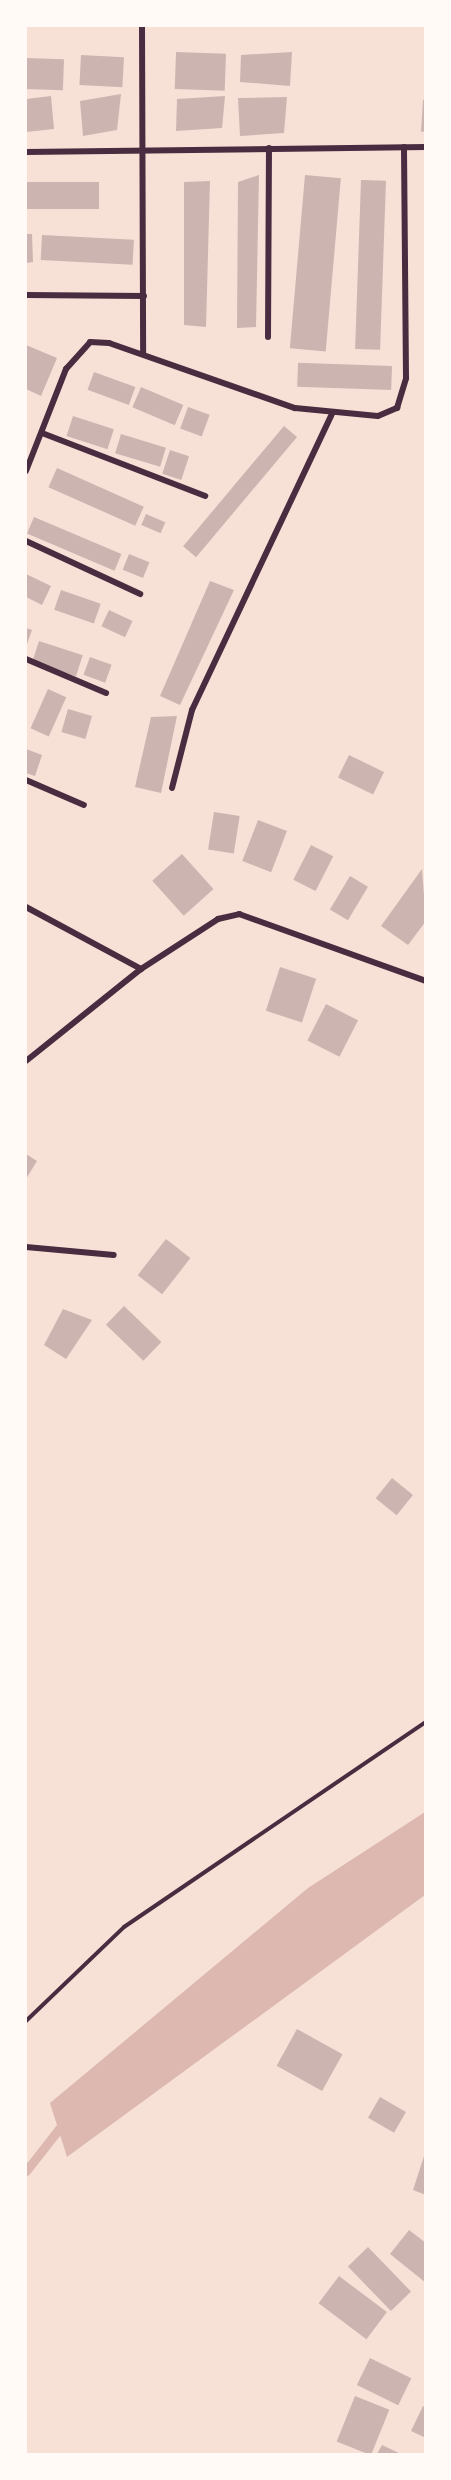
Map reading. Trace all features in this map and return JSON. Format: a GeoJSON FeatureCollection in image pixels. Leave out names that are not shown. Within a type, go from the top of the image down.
{"type":"FeatureCollection","features":[{"type":"Feature","properties":{"kind":"street"},"geometry":{"type":"LineString","coordinates":[[142,26],[143,354]]}},
{"type":"Feature","properties":{"kind":"street"},"geometry":{"type":"LineString","coordinates":[[26,471],[66,369],[90,342],[143,354],[208,381],[332,414],[378,416],[403,399],[404,147]]}},
{"type":"Feature","properties":{"kind":"street"},"geometry":{"type":"LineString","coordinates":[[26,152],[426,147]]}},
{"type":"Feature","properties":{"kind":"street"},"geometry":{"type":"LineString","coordinates":[[268,338],[269,148]]}},
{"type":"Feature","properties":{"kind":"street"},"geometry":{"type":"LineString","coordinates":[[26,295],[144,296]]}},
{"type":"Feature","properties":{"kind":"street"},"geometry":{"type":"LineString","coordinates":[[172,788],[192,710],[332,414]]}},
{"type":"Feature","properties":{"kind":"street"},"geometry":{"type":"LineString","coordinates":[[42,433],[205,496]]}},
{"type":"Feature","properties":{"kind":"street"},"geometry":{"type":"LineString","coordinates":[[26,541],[140,594]]}},
{"type":"Feature","properties":{"kind":"street"},"geometry":{"type":"LineString","coordinates":[[26,659],[106,693]]}},
{"type":"Feature","properties":{"kind":"street"},"geometry":{"type":"LineString","coordinates":[[26,780],[84,805]]}},
{"type":"Feature","properties":{"kind":"street"},"geometry":{"type":"LineString","coordinates":[[26,907],[141,969]]}},
{"type":"Feature","properties":{"kind":"street"},"geometry":{"type":"LineString","coordinates":[[26,1061],[141,969],[218,919],[239,915],[426,981]]}},
{"type":"Feature","properties":{"kind":"street"},"geometry":{"type":"LineString","coordinates":[[26,1247],[114,1255]]}},
{"type":"Feature","properties":{"kind":"path"},"geometry":{"type":"LineString","coordinates":[[26,2021],[124,1927],[426,1722]]}},
{"type":"Feature","properties":{"kind":"shaded area"},"geometry":{"type":"Polygon","coordinates":[[[425,1812],[425,1895],[67,2157],[50,2103],[308,1888],[425,1812]]]}},
{"type":"Feature","properties":{"kind":"building"},"geometry":{"type":"Polygon","coordinates":[[[176,52],[226,54],[225,91],[175,89],[176,52]]]}},
{"type":"Feature","properties":{"kind":"building"},"geometry":{"type":"Polygon","coordinates":[[[292,52],[290,86],[240,82],[241,55],[292,52]]]}},
{"type":"Feature","properties":{"kind":"building"},"geometry":{"type":"Polygon","coordinates":[[[81,55],[124,57],[122,87],[79,85],[81,55]]]}},
{"type":"Feature","properties":{"kind":"building"},"geometry":{"type":"Polygon","coordinates":[[[26,58],[64,59],[63,90],[26,89],[26,58]]]}},
{"type":"Feature","properties":{"kind":"building"},"geometry":{"type":"Polygon","coordinates":[[[121,94],[117,130],[83,136],[80,101],[121,94]]]}},
{"type":"Feature","properties":{"kind":"building"},"geometry":{"type":"Polygon","coordinates":[[[51,96],[54,129],[26,132],[26,99],[51,96]]]}},
{"type":"Feature","properties":{"kind":"building"},"geometry":{"type":"Polygon","coordinates":[[[225,96],[222,128],[176,131],[177,99],[225,96]]]}},
{"type":"Feature","properties":{"kind":"building"},"geometry":{"type":"Polygon","coordinates":[[[287,97],[284,133],[240,136],[238,98],[287,97]]]}},
{"type":"Feature","properties":{"kind":"building"},"geometry":{"type":"Polygon","coordinates":[[[426,99],[426,131],[421,132],[423,100],[426,99]]]}},
{"type":"Feature","properties":{"kind":"building"},"geometry":{"type":"Polygon","coordinates":[[[259,175],[256,327],[237,328],[238,182],[259,175]]]}},
{"type":"Feature","properties":{"kind":"building"},"geometry":{"type":"Polygon","coordinates":[[[305,175],[341,178],[326,351],[290,348],[305,175]]]}},
{"type":"Feature","properties":{"kind":"building"},"geometry":{"type":"Polygon","coordinates":[[[361,180],[386,181],[380,350],[355,349],[361,180]]]}},
{"type":"Feature","properties":{"kind":"building"},"geometry":{"type":"Polygon","coordinates":[[[210,181],[206,327],[184,325],[184,182],[210,181]]]}},
{"type":"Feature","properties":{"kind":"building"},"geometry":{"type":"Polygon","coordinates":[[[26,182],[99,182],[99,209],[26,209],[26,182]]]}},
{"type":"Feature","properties":{"kind":"building"},"geometry":{"type":"Polygon","coordinates":[[[26,234],[32,234],[33,262],[26,263],[26,234]]]}},
{"type":"Feature","properties":{"kind":"building"},"geometry":{"type":"Polygon","coordinates":[[[42,235],[134,240],[133,265],[41,260],[42,235]]]}},
{"type":"Feature","properties":{"kind":"building"},"geometry":{"type":"Polygon","coordinates":[[[26,345],[57,358],[41,396],[26,389],[26,345]]]}},
{"type":"Feature","properties":{"kind":"building"},"geometry":{"type":"Polygon","coordinates":[[[298,363],[392,366],[391,390],[297,387],[298,363]]]}},
{"type":"Feature","properties":{"kind":"building"},"geometry":{"type":"Polygon","coordinates":[[[94,372],[135,387],[129,405],[88,390],[94,372]]]}},
{"type":"Feature","properties":{"kind":"building"},"geometry":{"type":"Polygon","coordinates":[[[141,387],[183,405],[175,425],[132,407],[141,387]]]}},
{"type":"Feature","properties":{"kind":"building"},"geometry":{"type":"Polygon","coordinates":[[[188,407],[210,415],[202,436],[180,429],[188,407]]]}},
{"type":"Feature","properties":{"kind":"building"},"geometry":{"type":"Polygon","coordinates":[[[73,416],[114,429],[107,449],[67,436],[73,416]]]}},
{"type":"Feature","properties":{"kind":"building"},"geometry":{"type":"Polygon","coordinates":[[[284,426],[297,437],[196,557],[183,546],[284,426]]]}},
{"type":"Feature","properties":{"kind":"building"},"geometry":{"type":"Polygon","coordinates":[[[121,434],[166,448],[160,467],[115,453],[121,434]]]}},
{"type":"Feature","properties":{"kind":"building"},"geometry":{"type":"Polygon","coordinates":[[[170,450],[189,456],[181,480],[162,474],[170,450]]]}},
{"type":"Feature","properties":{"kind":"building"},"geometry":{"type":"Polygon","coordinates":[[[57,468],[144,507],[135,526],[48,487],[57,468]]]}},
{"type":"Feature","properties":{"kind":"building"},"geometry":{"type":"Polygon","coordinates":[[[146,514],[165,522],[161,533],[141,525],[146,514]]]}},
{"type":"Feature","properties":{"kind":"building"},"geometry":{"type":"Polygon","coordinates":[[[34,517],[121,554],[114,571],[27,534],[34,517]]]}},
{"type":"Feature","properties":{"kind":"building"},"geometry":{"type":"Polygon","coordinates":[[[129,554],[149,562],[143,578],[123,570],[129,554]]]}},
{"type":"Feature","properties":{"kind":"building"},"geometry":{"type":"Polygon","coordinates":[[[26,574],[51,586],[42,605],[26,597],[26,574]]]}},
{"type":"Feature","properties":{"kind":"building"},"geometry":{"type":"Polygon","coordinates":[[[210,581],[234,590],[180,705],[160,696],[210,581]]]}},
{"type":"Feature","properties":{"kind":"building"},"geometry":{"type":"Polygon","coordinates":[[[61,590],[101,604],[94,624],[54,610],[61,590]]]}},
{"type":"Feature","properties":{"kind":"building"},"geometry":{"type":"Polygon","coordinates":[[[109,610],[133,621],[125,637],[101,626],[109,610]]]}},
{"type":"Feature","properties":{"kind":"building"},"geometry":{"type":"Polygon","coordinates":[[[26,628],[32,630],[26,647],[26,628]]]}},
{"type":"Feature","properties":{"kind":"building"},"geometry":{"type":"Polygon","coordinates":[[[39,641],[83,655],[76,676],[32,662],[39,641]]]}},
{"type":"Feature","properties":{"kind":"building"},"geometry":{"type":"Polygon","coordinates":[[[90,657],[112,665],[105,683],[84,675],[90,657]]]}},
{"type":"Feature","properties":{"kind":"building"},"geometry":{"type":"Polygon","coordinates":[[[48,689],[66,697],[49,736],[31,728],[48,689]]]}},
{"type":"Feature","properties":{"kind":"building"},"geometry":{"type":"Polygon","coordinates":[[[68,709],[92,716],[85,739],[61,732],[68,709]]]}},
{"type":"Feature","properties":{"kind":"building"},"geometry":{"type":"Polygon","coordinates":[[[177,716],[161,793],[135,787],[151,717],[177,716]]]}},
{"type":"Feature","properties":{"kind":"building"},"geometry":{"type":"Polygon","coordinates":[[[26,749],[42,755],[35,776],[26,773],[26,749]]]}},
{"type":"Feature","properties":{"kind":"building"},"geometry":{"type":"Polygon","coordinates":[[[349,755],[384,772],[373,795],[338,777],[349,755]]]}},
{"type":"Feature","properties":{"kind":"building"},"geometry":{"type":"Polygon","coordinates":[[[214,812],[240,816],[234,854],[208,850],[214,812]]]}},
{"type":"Feature","properties":{"kind":"building"},"geometry":{"type":"Polygon","coordinates":[[[258,820],[287,831],[271,872],[242,861],[258,820]]]}},
{"type":"Feature","properties":{"kind":"building"},"geometry":{"type":"Polygon","coordinates":[[[311,845],[333,856],[316,891],[293,880],[311,845]]]}},
{"type":"Feature","properties":{"kind":"building"},"geometry":{"type":"Polygon","coordinates":[[[182,854],[213,889],[184,916],[152,881],[182,854]]]}},
{"type":"Feature","properties":{"kind":"building"},"geometry":{"type":"Polygon","coordinates":[[[422,869],[426,921],[408,945],[381,926],[422,869]]]}},
{"type":"Feature","properties":{"kind":"building"},"geometry":{"type":"Polygon","coordinates":[[[350,876],[368,887],[348,920],[330,909],[350,876]]]}},
{"type":"Feature","properties":{"kind":"building"},"geometry":{"type":"Polygon","coordinates":[[[280,967],[316,979],[302,1022],[266,1011],[280,967]]]}},
{"type":"Feature","properties":{"kind":"building"},"geometry":{"type":"Polygon","coordinates":[[[326,1004],[358,1020],[339,1057],[307,1041],[326,1004]]]}},
{"type":"Feature","properties":{"kind":"building"},"geometry":{"type":"Polygon","coordinates":[[[26,1154],[37,1161],[26,1179],[26,1154]]]}},
{"type":"Feature","properties":{"kind":"building"},"geometry":{"type":"Polygon","coordinates":[[[166,1239],[190,1258],[162,1294],[138,1275],[166,1239]]]}},
{"type":"Feature","properties":{"kind":"building"},"geometry":{"type":"Polygon","coordinates":[[[124,1306],[161,1342],[143,1361],[106,1325],[124,1306]]]}},
{"type":"Feature","properties":{"kind":"building"},"geometry":{"type":"Polygon","coordinates":[[[63,1309],[92,1320],[66,1359],[44,1345],[63,1309]]]}},
{"type":"Feature","properties":{"kind":"building"},"geometry":{"type":"Polygon","coordinates":[[[392,1478],[413,1495],[397,1515],[376,1498],[392,1478]]]}},
{"type":"Feature","properties":{"kind":"building"},"geometry":{"type":"Polygon","coordinates":[[[297,2029],[342,2054],[322,2091],[277,2066],[297,2029]]]}},
{"type":"Feature","properties":{"kind":"building"},"geometry":{"type":"Polygon","coordinates":[[[380,2097],[406,2112],[394,2133],[368,2118],[380,2097]]]}},
{"type":"Feature","properties":{"kind":"building"},"geometry":{"type":"Polygon","coordinates":[[[426,2153],[426,2195],[413,2190],[426,2153]]]}},
{"type":"Feature","properties":{"kind":"building"},"geometry":{"type":"Polygon","coordinates":[[[409,2230],[426,2243],[426,2283],[390,2254],[409,2230]]]}},
{"type":"Feature","properties":{"kind":"building"},"geometry":{"type":"Polygon","coordinates":[[[368,2247],[411,2292],[391,2311],[348,2266],[368,2247]]]}},
{"type":"Feature","properties":{"kind":"building"},"geometry":{"type":"Polygon","coordinates":[[[339,2276],[387,2312],[366,2339],[319,2303],[339,2276]]]}},
{"type":"Feature","properties":{"kind":"building"},"geometry":{"type":"Polygon","coordinates":[[[370,2358],[411,2378],[398,2405],[357,2385],[370,2358]]]}},
{"type":"Feature","properties":{"kind":"building"},"geometry":{"type":"Polygon","coordinates":[[[355,2396],[389,2410],[371,2454],[337,2441],[355,2396]]]}},
{"type":"Feature","properties":{"kind":"building"},"geometry":{"type":"Polygon","coordinates":[[[423,2406],[426,2407],[426,2438],[411,2431],[423,2406]]]}},
{"type":"Feature","properties":{"kind":"building"},"geometry":{"type":"Polygon","coordinates":[[[382,2445],[401,2454],[377,2454],[382,2445]]]}},
{"type":"Feature","properties":{"kind":"waterway"},"geometry":{"type":"LineString","coordinates":[[26,2171],[65,2121]]}}]}
